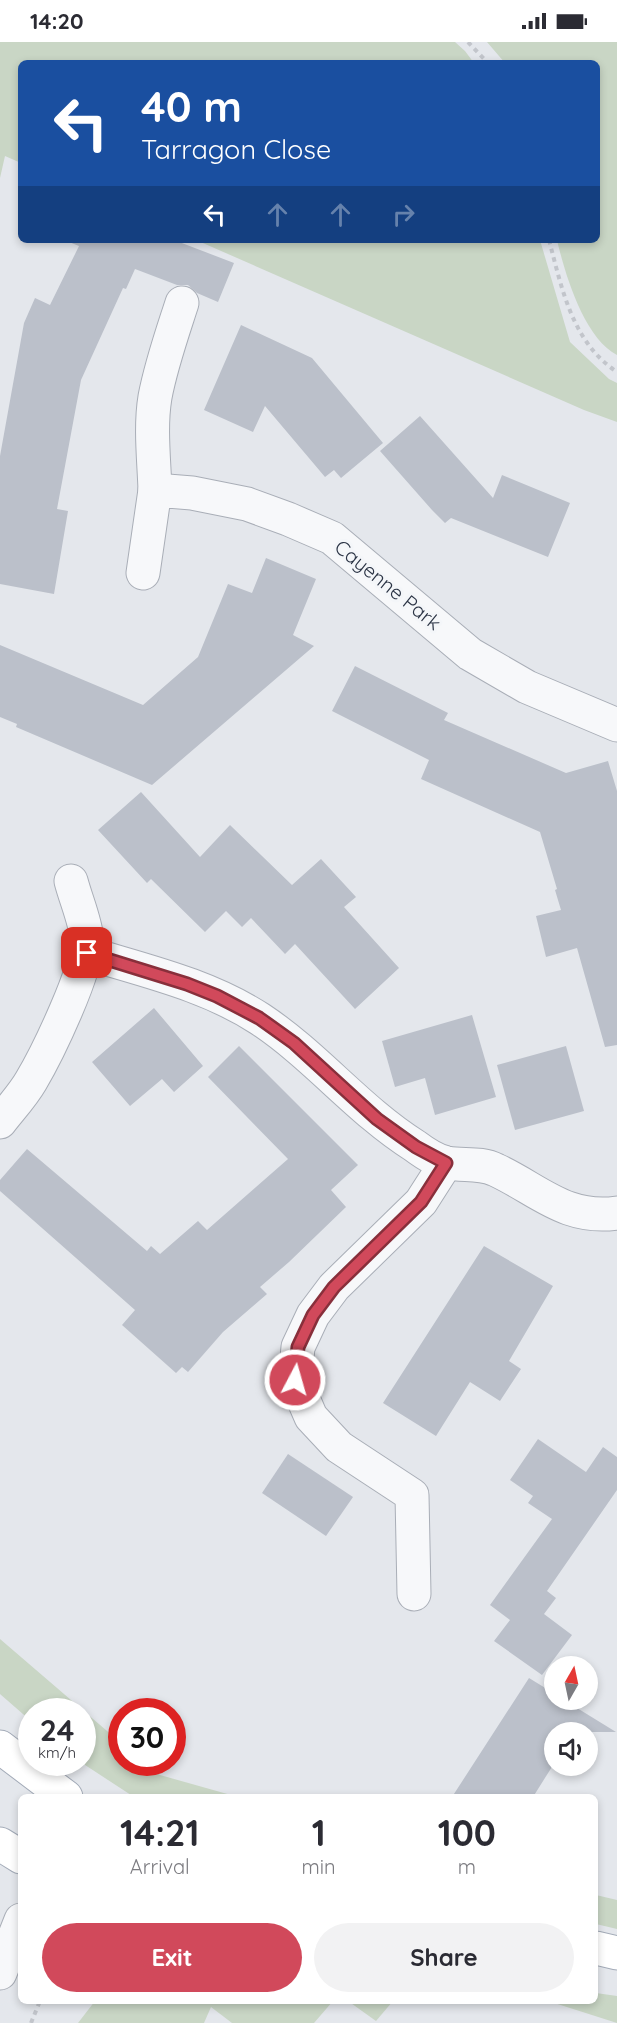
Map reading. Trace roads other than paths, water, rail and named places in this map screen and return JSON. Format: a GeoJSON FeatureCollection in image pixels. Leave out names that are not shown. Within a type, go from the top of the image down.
{"type":"FeatureCollection","features":[{"type":"Feature","properties":{"kind":"main road"},"geometry":{"type":"LineString","coordinates":[[0,1747],[62,1794]]}},
{"type":"Feature","properties":{"kind":"main road"},"geometry":{"type":"LineString","coordinates":[[0,1844],[18,1855]]}},
{"type":"Feature","properties":{"kind":"main road"},"geometry":{"type":"LineString","coordinates":[[598,1948],[617,1953]]}},
{"type":"Feature","properties":{"kind":"street"},"geometry":{"type":"LineString","coordinates":[[143,573],[155,490],[154,399],[182,303]]}},
{"type":"Feature","properties":{"kind":"street","name":"Cayenne Park"},"geometry":{"type":"LineString","coordinates":[[155,490],[192,493],[247,504],[332,538],[470,654],[527,687],[617,724]]}},
{"type":"Feature","properties":{"kind":"street"},"geometry":{"type":"LineString","coordinates":[[0,1122],[30,1083],[47,1052],[87,953],[87,938],[71,881]]}},
{"type":"Feature","properties":{"kind":"street"},"geometry":{"type":"LineString","coordinates":[[87,953],[181,982],[217,996],[259,1018],[294,1043],[377,1119],[416,1147],[446,1163],[473,1164],[494,1169],[558,1206],[598,1216],[617,1213]]}},
{"type":"Feature","properties":{"kind":"street"},"geometry":{"type":"LineString","coordinates":[[414,1594],[412,1495],[339,1447],[310,1417],[295,1380],[298,1347],[313,1315],[334,1287],[421,1202],[446,1163]]}},
{"type":"Feature","properties":{"kind":"street"},"geometry":{"type":"LineString","coordinates":[[0,1973],[18,1928]]}}]}
